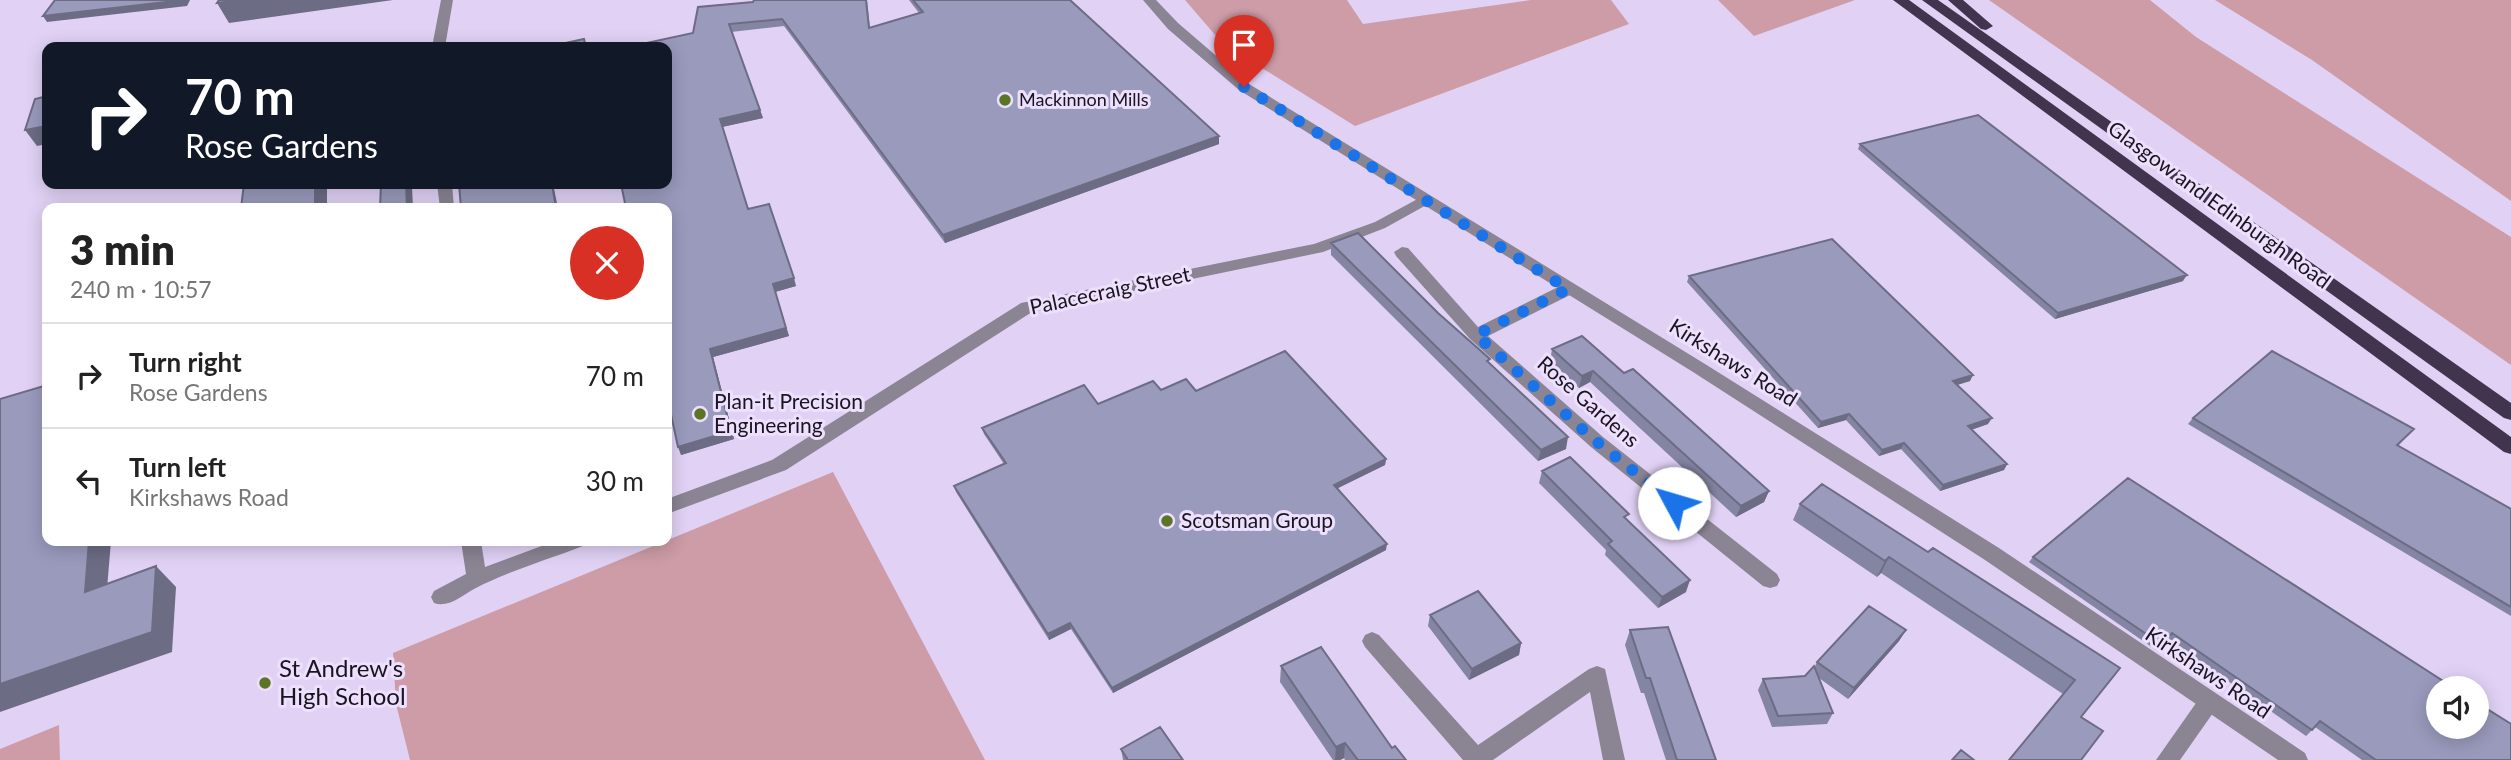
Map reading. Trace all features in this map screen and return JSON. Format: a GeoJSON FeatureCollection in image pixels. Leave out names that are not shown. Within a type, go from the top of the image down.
{"type":"FeatureCollection","features":[{"type":"Feature","properties":{"kind":"highway","name":"Glasgow and Edinburgh Road"},"geometry":{"type":"LineString","coordinates":[[1900,0],[2511,447]]}},
{"type":"Feature","properties":{"kind":"highway","name":"Glasgow and Edinburgh Road"},"geometry":{"type":"LineString","coordinates":[[1929,0],[2511,413]]}},
{"type":"Feature","properties":{"kind":"highway"},"geometry":{"type":"LineString","coordinates":[[1955,0],[2100,122]]}},
{"type":"Feature","properties":{"kind":"street"},"geometry":{"type":"LineString","coordinates":[[439,42],[447,0]]}},
{"type":"Feature","properties":{"kind":"street","name":"Kirkshaws Road"},"geometry":{"type":"LineString","coordinates":[[1149,0],[1173,26],[1244,87],[1699,368],[1992,554],[2297,760]]}},
{"type":"Feature","properties":{"kind":"street","name":"Palacecraig Street"},"geometry":{"type":"LineString","coordinates":[[672,505],[779,465],[1027,307],[1317,248],[1380,225],[1425,200]]}},
{"type":"Feature","properties":{"kind":"street","name":"Rose Gardens"},"geometry":{"type":"LineString","coordinates":[[1402,252],[1476,335],[1597,442],[1770,580]]}},
{"type":"Feature","properties":{"kind":"street"},"geometry":{"type":"LineString","coordinates":[[1476,335],[1568,289]]}},
{"type":"Feature","properties":{"kind":"street"},"geometry":{"type":"LineString","coordinates":[[472,546],[477,578]]}},
{"type":"Feature","properties":{"kind":"street"},"geometry":{"type":"LineString","coordinates":[[441,597],[477,578],[563,546]]}},
{"type":"Feature","properties":{"kind":"street"},"geometry":{"type":"LineString","coordinates":[[1373,641],[1476,759],[1597,675],[1614,760]]}},
{"type":"Feature","properties":{"kind":"street"},"geometry":{"type":"LineString","coordinates":[[2167,760],[2209,703]]}},
{"type":"Feature","properties":{"kind":"shaded area"},"geometry":{"type":"Polygon","coordinates":[[[1185,0],[1347,0],[1363,24],[1531,0],[1611,0],[1629,24],[1355,126],[1222,43],[1185,0]]]}},
{"type":"Feature","properties":{"kind":"shaded area"},"geometry":{"type":"Polygon","coordinates":[[[1718,0],[1855,0],[1754,36],[1718,0]]]}},
{"type":"Feature","properties":{"kind":"shaded area"},"geometry":{"type":"Polygon","coordinates":[[[1989,0],[2150,0],[2196,37],[2511,237],[2511,365],[1989,0]]]}},
{"type":"Feature","properties":{"kind":"shaded area"},"geometry":{"type":"Polygon","coordinates":[[[2215,0],[2511,0],[2511,201],[2312,60],[2215,0]]]}},
{"type":"Feature","properties":{"kind":"shaded area"},"geometry":{"type":"Polygon","coordinates":[[[833,472],[985,760],[410,760],[396,704],[393,653],[653,546],[672,546],[672,538],[833,472]]]}},
{"type":"Feature","properties":{"kind":"shaded area"},"geometry":{"type":"Polygon","coordinates":[[[59,725],[60,760],[0,760],[0,749],[59,725]]]}},
{"type":"Feature","properties":{"kind":"building"},"geometry":{"type":"Polygon","coordinates":[[[55,0],[184,0],[43,16],[55,0]]]}},
{"type":"Feature","properties":{"kind":"building"},"geometry":{"type":"Polygon","coordinates":[[[219,0],[240,0],[217,3],[219,0]]]}},
{"type":"Feature","properties":{"kind":"building"},"geometry":{"type":"Polygon","coordinates":[[[866,0],[869,28],[923,12],[913,0],[1070,0],[1219,136],[943,235],[782,19],[729,24],[760,110],[720,119],[748,209],[769,204],[794,278],[773,284],[786,328],[710,349],[731,431],[678,447],[672,419],[672,203],[625,203],[622,189],[672,189],[672,42],[651,42],[693,33],[698,7],[753,2],[866,0]]]}},
{"type":"Feature","properties":{"kind":"building"},"geometry":{"type":"Polygon","coordinates":[[[42,97],[42,127],[25,130],[35,99],[42,97]]]}},
{"type":"Feature","properties":{"kind":"building"},"geometry":{"type":"Polygon","coordinates":[[[1978,115],[2187,275],[2058,313],[1860,144],[1978,115]]]}},
{"type":"Feature","properties":{"kind":"building"},"geometry":{"type":"Polygon","coordinates":[[[243,189],[315,189],[315,203],[242,203],[243,189]]]}},
{"type":"Feature","properties":{"kind":"building"},"geometry":{"type":"Polygon","coordinates":[[[381,189],[406,189],[407,203],[380,203],[381,189]]]}},
{"type":"Feature","properties":{"kind":"building"},"geometry":{"type":"Polygon","coordinates":[[[459,189],[553,189],[555,203],[461,203],[459,189]]]}},
{"type":"Feature","properties":{"kind":"building"},"geometry":{"type":"Polygon","coordinates":[[[1358,233],[1568,437],[1541,450],[1331,243],[1358,233]]]}},
{"type":"Feature","properties":{"kind":"building"},"geometry":{"type":"Polygon","coordinates":[[[1832,239],[1973,375],[1953,381],[1992,418],[1968,426],[2007,464],[1943,485],[1904,443],[1882,450],[1849,414],[1821,422],[1689,276],[1832,239]]]}},
{"type":"Feature","properties":{"kind":"building"},"geometry":{"type":"Polygon","coordinates":[[[1582,336],[1624,373],[1633,369],[1769,491],[1741,506],[1593,371],[1582,376],[1552,349],[1582,336]]]}},
{"type":"Feature","properties":{"kind":"building","name":"Scotsman Group"},"geometry":{"type":"Polygon","coordinates":[[[1285,351],[1386,459],[1334,485],[1387,544],[1112,688],[1070,623],[1048,634],[954,486],[1006,463],[982,428],[1084,385],[1098,404],[1153,381],[1161,390],[1186,379],[1196,391],[1285,351]]]}},
{"type":"Feature","properties":{"kind":"building"},"geometry":{"type":"Polygon","coordinates":[[[2272,351],[2414,429],[2397,445],[2511,509],[2511,607],[2193,418],[2272,351]]]}},
{"type":"Feature","properties":{"kind":"building"},"geometry":{"type":"Polygon","coordinates":[[[42,386],[42,546],[89,546],[85,592],[156,566],[152,632],[0,684],[0,399],[42,386]]]}},
{"type":"Feature","properties":{"kind":"building"},"geometry":{"type":"Polygon","coordinates":[[[1570,457],[1629,514],[1624,517],[1690,580],[1662,597],[1608,544],[1612,541],[1542,471],[1570,457]]]}},
{"type":"Feature","properties":{"kind":"building"},"geometry":{"type":"Polygon","coordinates":[[[2128,478],[2435,676],[2426,676],[2426,739],[2489,739],[2489,710],[2511,724],[2511,760],[2376,760],[2320,721],[2312,730],[2172,633],[2161,644],[2033,557],[2128,478]]]}},
{"type":"Feature","properties":{"kind":"building"},"geometry":{"type":"Polygon","coordinates":[[[1822,484],[1928,552],[1933,548],[2120,668],[2081,717],[2103,731],[2081,760],[2009,760],[2075,680],[1889,557],[1885,561],[1800,504],[1822,484]]]}},
{"type":"Feature","properties":{"kind":"building"},"geometry":{"type":"Polygon","coordinates":[[[1478,591],[1521,643],[1472,669],[1430,615],[1478,591]]]}},
{"type":"Feature","properties":{"kind":"building"},"geometry":{"type":"Polygon","coordinates":[[[1869,606],[1906,630],[1854,688],[1817,662],[1869,606]]]}},
{"type":"Feature","properties":{"kind":"building"},"geometry":{"type":"Polygon","coordinates":[[[1668,627],[1716,760],[1677,760],[1650,678],[1646,678],[1630,630],[1668,627]]]}},
{"type":"Feature","properties":{"kind":"building"},"geometry":{"type":"Polygon","coordinates":[[[1321,647],[1392,748],[1395,746],[1406,760],[1358,760],[1345,743],[1336,747],[1281,666],[1321,647]]]}},
{"type":"Feature","properties":{"kind":"building"},"geometry":{"type":"Polygon","coordinates":[[[1814,666],[1833,713],[1778,716],[1763,679],[1805,676],[1814,666]]]}},
{"type":"Feature","properties":{"kind":"building"},"geometry":{"type":"Polygon","coordinates":[[[1160,727],[1183,760],[1128,760],[1121,749],[1160,727]]]}},
{"type":"Feature","properties":{"kind":"building"},"geometry":{"type":"Polygon","coordinates":[[[1961,750],[1974,760],[1952,760],[1961,750]]]}},
{"type":"Feature","properties":{"kind":"place","name":"Mackinnon Mills"},"geometry":{"type":"Point","coordinates":[1005,100]}},
{"type":"Feature","properties":{"kind":"place","name":"Plan-it Precision Engineering"},"geometry":{"type":"Point","coordinates":[700,414]}},
{"type":"Feature","properties":{"kind":"place","name":"Scotsman Group"},"geometry":{"type":"Point","coordinates":[1167,521]}},
{"type":"Feature","properties":{"kind":"place","name":"St Andrew's High School"},"geometry":{"type":"Point","coordinates":[265,683]}},
{"type":"Feature","properties":{"kind":"route"},"geometry":{"type":"LineString","coordinates":[[1244,87],[1568,289],[1476,335],[1597,442],[1674,503]]}}]}
